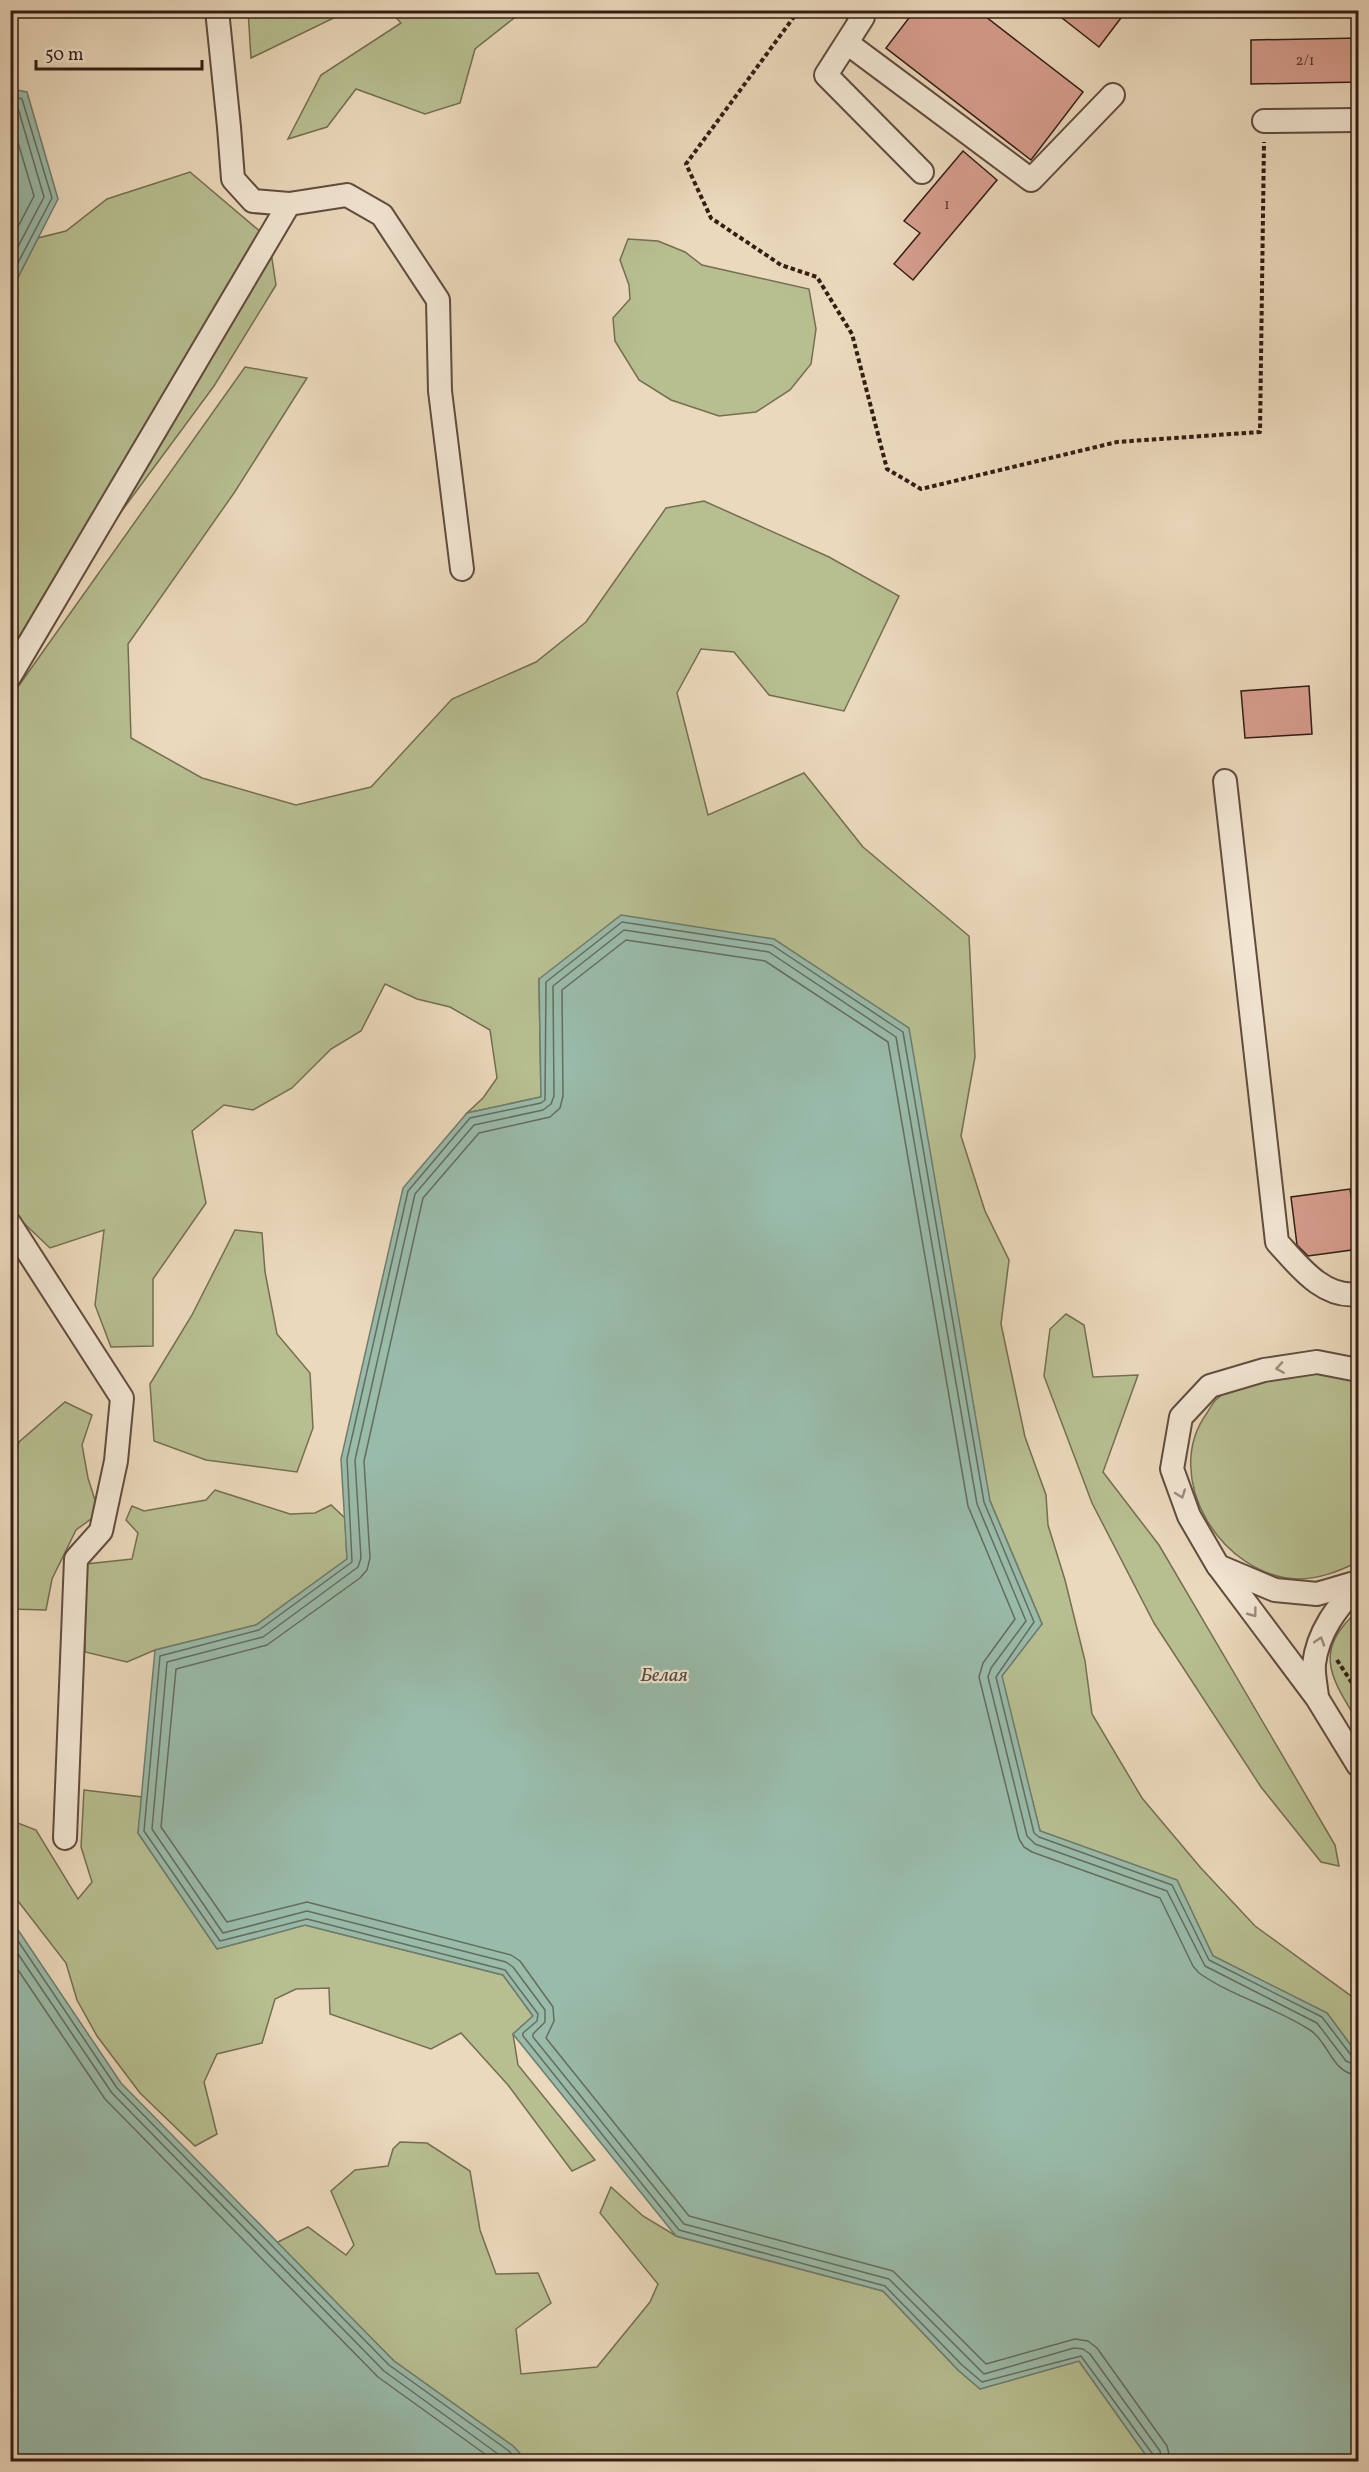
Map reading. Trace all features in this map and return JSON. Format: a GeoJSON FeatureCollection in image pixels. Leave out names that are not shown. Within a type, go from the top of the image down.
{"type":"FeatureCollection","features":[{"type":"Feature","properties":{"kind":"street"},"geometry":{"type":"LineString","coordinates":[[217,10],[230,127],[233,179],[254,201],[289,204],[346,195],[382,215],[438,300],[440,391],[462,569]]}},
{"type":"Feature","properties":{"kind":"street"},"geometry":{"type":"LineString","coordinates":[[855,10],[863,17],[826,75],[922,172]]}},
{"type":"Feature","properties":{"kind":"street"},"geometry":{"type":"LineString","coordinates":[[847,43],[1030,180],[1113,95]]}},
{"type":"Feature","properties":{"kind":"street"},"geometry":{"type":"LineString","coordinates":[[1264,121],[1359,120]]}},
{"type":"Feature","properties":{"kind":"street"},"geometry":{"type":"LineString","coordinates":[[10,676],[289,204]]}},
{"type":"Feature","properties":{"kind":"street"},"geometry":{"type":"LineString","coordinates":[[1225,781],[1277,1242],[1310,1279],[1353,1294]]}},
{"type":"Feature","properties":{"kind":"street"},"geometry":{"type":"LineString","coordinates":[[10,1224],[122,1398],[116,1461],[100,1531],[76,1559],[65,1838]]}},
{"type":"Feature","properties":{"kind":"street"},"geometry":{"type":"LineString","coordinates":[[1359,1355],[1264,1370],[1210,1386],[1181,1416],[1172,1469],[1189,1516],[1218,1566],[1317,1698],[1359,1765]]}},
{"type":"Feature","properties":{"kind":"street"},"geometry":{"type":"LineString","coordinates":[[1317,1362],[1359,1370]]}},
{"type":"Feature","properties":{"kind":"street"},"geometry":{"type":"LineString","coordinates":[[1218,1566],[1275,1590],[1317,1594],[1359,1583]]}},
{"type":"Feature","properties":{"kind":"street"},"geometry":{"type":"LineString","coordinates":[[1317,1698],[1313,1666],[1320,1637],[1334,1612],[1359,1583]]}},
{"type":"Feature","properties":{"kind":"path"},"geometry":{"type":"LineString","coordinates":[[799,10],[686,164],[711,218],[781,265],[817,277],[852,334],[887,469],[921,489],[1117,442],[1260,432],[1264,121]]}},
{"type":"Feature","properties":{"kind":"path"},"geometry":{"type":"LineString","coordinates":[[1320,1637],[1359,1692]]}},
{"type":"Feature","properties":{"kind":"shaded area"},"geometry":{"type":"Polygon","coordinates":[[[248,10],[348,10],[348,11],[251,58],[248,10]]]}},
{"type":"Feature","properties":{"kind":"shaded area"},"geometry":{"type":"Polygon","coordinates":[[[390,11],[523,11],[475,49],[460,103],[425,114],[356,89],[327,127],[288,139],[321,75],[401,23],[390,11]]]}},
{"type":"Feature","properties":{"kind":"shaded area"},"geometry":{"type":"Polygon","coordinates":[[[190,172],[269,239],[276,285],[214,386],[11,661],[11,291],[38,238],[66,231],[107,199],[190,172]]]}},
{"type":"Feature","properties":{"kind":"shaded area"},"geometry":{"type":"Polygon","coordinates":[[[628,239],[658,241],[685,252],[702,265],[809,289],[816,329],[811,364],[790,390],[756,412],[719,416],[671,400],[639,380],[615,341],[613,318],[630,299],[629,285],[620,260],[628,239]]]}},
{"type":"Feature","properties":{"kind":"shaded area"},"geometry":{"type":"Polygon","coordinates":[[[245,367],[307,378],[234,493],[128,644],[131,738],[202,778],[296,805],[371,787],[452,699],[536,662],[586,622],[666,508],[704,501],[829,557],[899,596],[844,711],[769,695],[734,652],[701,649],[677,693],[708,815],[804,773],[863,847],[969,936],[975,1057],[961,1136],[985,1211],[1009,1260],[1001,1324],[1025,1437],[1046,1495],[1048,1525],[1065,1580],[1085,1661],[1092,1714],[1142,1798],[1200,1867],[1255,1926],[1358,2001],[1358,2055],[1327,2013],[1213,1956],[1177,1880],[1040,1831],[1001,1676],[1042,1624],[990,1501],[539,979],[541,1097],[467,1113],[483,1098],[497,1078],[490,1030],[450,1007],[417,999],[385,984],[361,1031],[331,1049],[292,1088],[253,1110],[224,1105],[192,1131],[206,1203],[153,1279],[153,1346],[111,1347],[95,1305],[104,1230],[50,1248],[11,1211],[10,698],[245,367]]]}},
{"type":"Feature","properties":{"kind":"shaded area"},"geometry":{"type":"Polygon","coordinates":[[[235,1230],[262,1233],[265,1272],[277,1334],[310,1373],[313,1428],[297,1472],[206,1460],[154,1441],[150,1384],[192,1315],[235,1230]]]}},
{"type":"Feature","properties":{"kind":"shaded area"},"geometry":{"type":"Polygon","coordinates":[[[1066,1314],[1084,1325],[1093,1377],[1138,1375],[1103,1472],[1159,1545],[1335,1845],[1339,1866],[1321,1862],[1261,1787],[1154,1623],[1092,1503],[1044,1376],[1050,1329],[1066,1314]]]}},
{"type":"Feature","properties":{"kind":"shaded area"},"geometry":{"type":"Polygon","coordinates":[[[1322,1372],[1358,1380],[1358,1562],[1314,1578],[1298,1579],[1270,1574],[1245,1561],[1223,1542],[1206,1519],[1195,1493],[1191,1466],[1194,1438],[1213,1403],[1227,1392],[1267,1380],[1322,1372]]]}},
{"type":"Feature","properties":{"kind":"shaded area"},"geometry":{"type":"Polygon","coordinates":[[[65,1402],[92,1415],[82,1445],[88,1478],[99,1513],[76,1530],[52,1579],[46,1610],[11,1609],[11,1476],[19,1442],[65,1402]]]}},
{"type":"Feature","properties":{"kind":"shaded area"},"geometry":{"type":"Polygon","coordinates":[[[215,1490],[290,1514],[315,1513],[331,1505],[345,1518],[347,1559],[256,1625],[155,1650],[127,1662],[85,1652],[86,1564],[132,1559],[138,1533],[126,1520],[132,1506],[144,1511],[206,1500],[215,1490]]]}},
{"type":"Feature","properties":{"kind":"shaded area"},"geometry":{"type":"Polygon","coordinates":[[[1358,1611],[1358,1722],[1334,1679],[1330,1652],[1343,1625],[1358,1611]]]}},
{"type":"Feature","properties":{"kind":"shaded area"},"geometry":{"type":"Polygon","coordinates":[[[84,1790],[142,1797],[138,1833],[217,1949],[305,1925],[503,1975],[533,2016],[513,2034],[518,2065],[595,2160],[572,2171],[508,2085],[461,2033],[431,2049],[330,2014],[329,1988],[296,1989],[275,1999],[262,2043],[217,2054],[204,2082],[217,2134],[195,2146],[140,2093],[97,2036],[77,2000],[66,1963],[11,1892],[10,1820],[36,1830],[78,1899],[92,1882],[81,1847],[84,1790]]]}},
{"type":"Feature","properties":{"kind":"shaded area"},"geometry":{"type":"Polygon","coordinates":[[[400,2142],[427,2143],[470,2171],[480,2230],[496,2274],[538,2273],[551,2303],[516,2329],[521,2374],[597,2367],[650,2302],[658,2284],[600,2213],[611,2187],[643,2216],[676,2236],[883,2291],[958,2370],[980,2389],[1079,2361],[1150,2461],[527,2461],[513,2446],[394,2361],[276,2243],[308,2227],[346,2255],[354,2245],[331,2191],[355,2170],[388,2166],[393,2149],[400,2142]]]}},
{"type":"Feature","properties":{"kind":"water"},"geometry":{"type":"Polygon","coordinates":[[[11,89],[27,92],[58,199],[11,291],[11,89]]]}},
{"type":"Feature","properties":{"kind":"water","name":"Белая"},"geometry":{"type":"Polygon","coordinates":[[[621,915],[774,939],[909,1028],[990,1501],[1042,1624],[1002,1676],[1040,1831],[1177,1880],[1213,1956],[1327,2013],[1358,2055],[1358,2461],[1150,2461],[1079,2361],[980,2389],[958,2370],[883,2291],[676,2236],[513,2034],[533,2016],[503,1975],[305,1925],[217,1949],[138,1833],[155,1650],[256,1625],[347,1559],[341,1459],[403,1188],[467,1113],[541,1097],[539,979],[621,915]]]}},
{"type":"Feature","properties":{"kind":"water"},"geometry":{"type":"Polygon","coordinates":[[[10,1918],[121,2083],[394,2361],[513,2446],[527,2461],[11,2461],[10,1918]]]}},
{"type":"Feature","properties":{"kind":"building"},"geometry":{"type":"Polygon","coordinates":[[[915,10],[977,10],[1083,92],[1031,160],[886,48],[915,10]]]}},
{"type":"Feature","properties":{"kind":"building"},"geometry":{"type":"Polygon","coordinates":[[[1052,10],[1127,10],[1099,47],[1052,10]]]}},
{"type":"Feature","properties":{"kind":"building"},"geometry":{"type":"Polygon","coordinates":[[[1359,38],[1359,82],[1251,84],[1251,40],[1359,38]]]}},
{"type":"Feature","properties":{"kind":"building"},"geometry":{"type":"Polygon","coordinates":[[[963,151],[997,180],[913,280],[894,264],[920,233],[904,221],[963,151]]]}},
{"type":"Feature","properties":{"kind":"building"},"geometry":{"type":"Polygon","coordinates":[[[1309,686],[1312,734],[1245,738],[1241,691],[1309,686]]]}},
{"type":"Feature","properties":{"kind":"building"},"geometry":{"type":"Polygon","coordinates":[[[1350,1189],[1359,1249],[1308,1256],[1297,1245],[1291,1197],[1350,1189]]]}}]}
